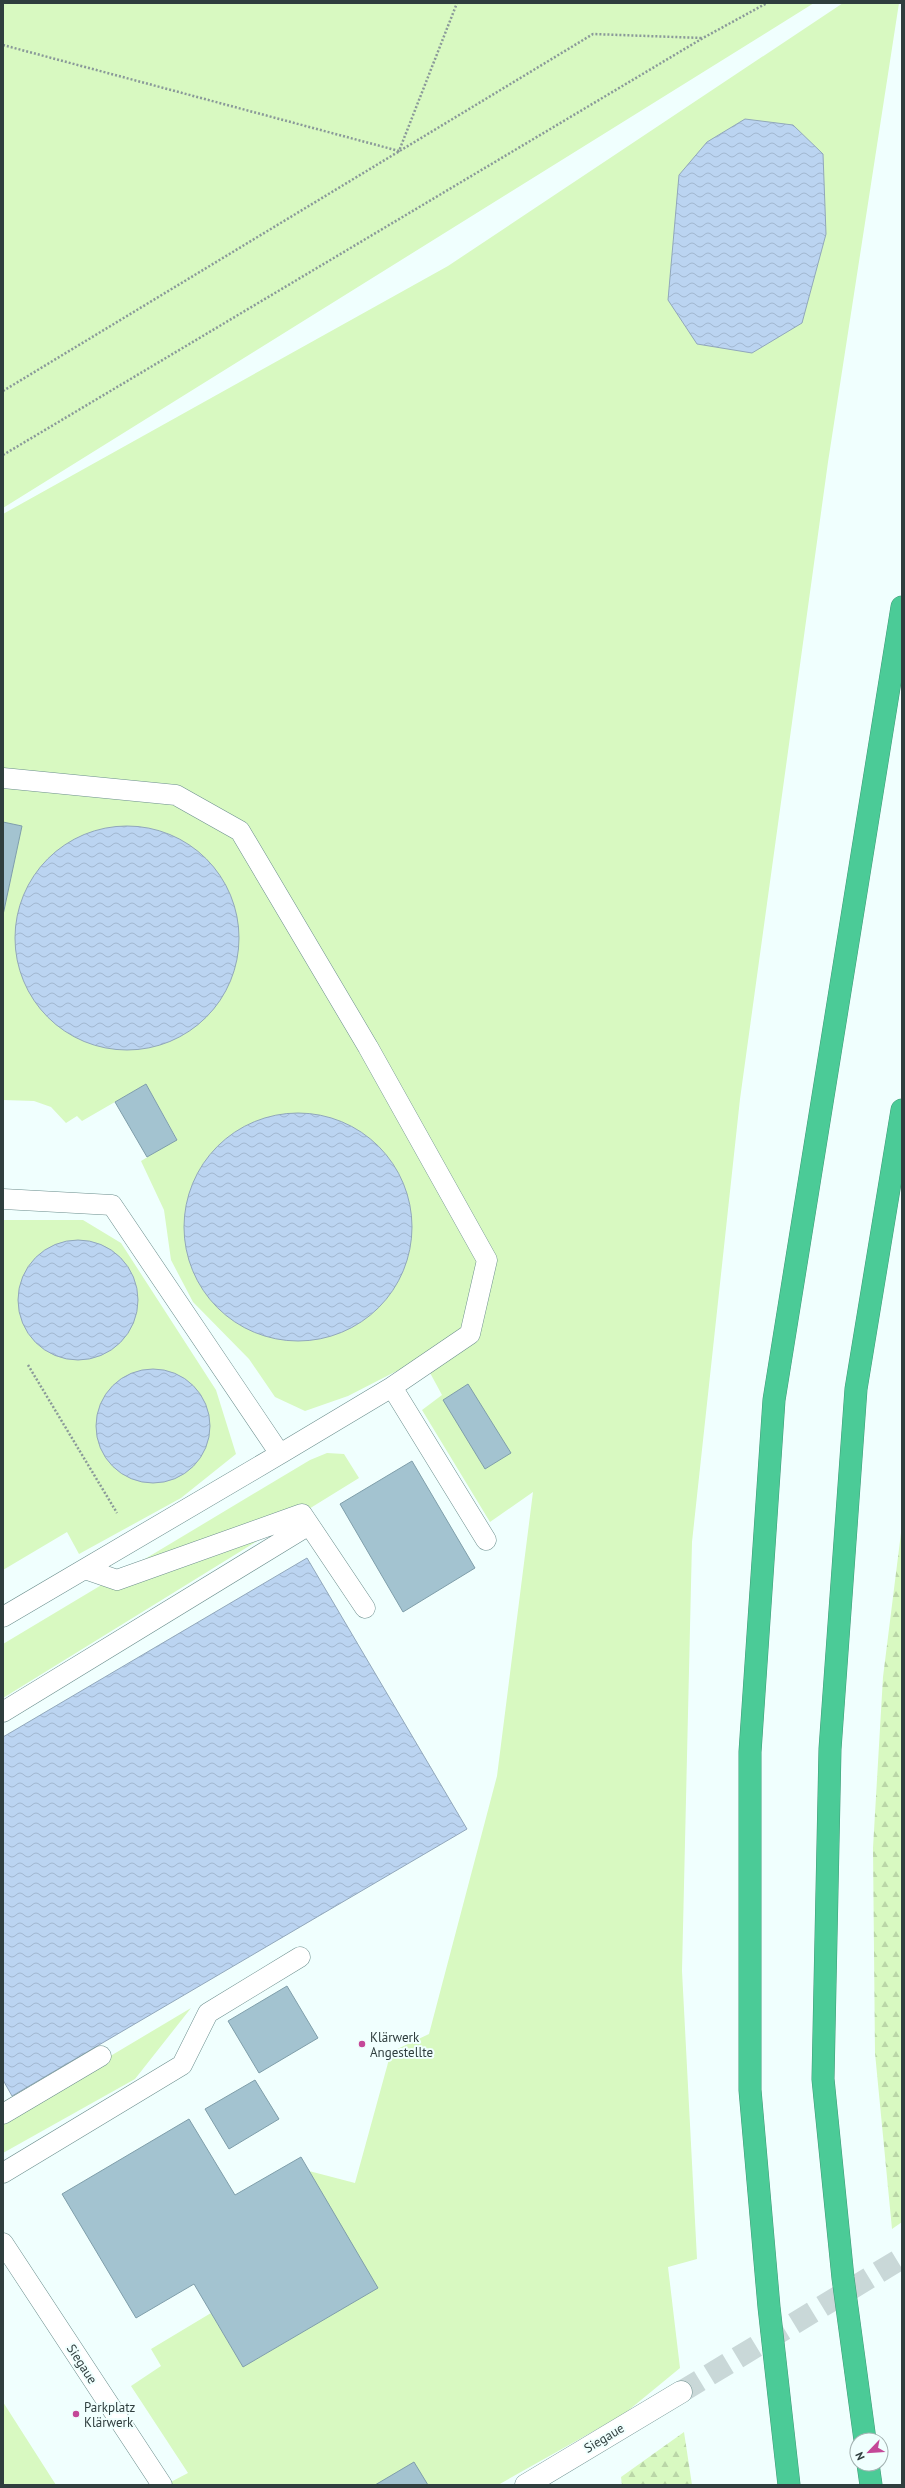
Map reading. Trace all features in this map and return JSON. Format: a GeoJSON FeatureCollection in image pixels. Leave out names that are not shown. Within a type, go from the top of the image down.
{"type":"FeatureCollection","features":[{"type":"Feature","properties":{"kind":"highway"},"geometry":{"type":"LineString","coordinates":[[789,2485],[769,2307],[750,2090],[750,1752],[774,1400],[902,607]]}},
{"type":"Feature","properties":{"kind":"highway"},"geometry":{"type":"LineString","coordinates":[[864,2432],[843,2278],[823,2079],[830,1749],[856,1388],[902,1110]]}},
{"type":"Feature","properties":{"kind":"highway"},"geometry":{"type":"LineString","coordinates":[[869,2472],[871,2485]]}},
{"type":"Feature","properties":{"kind":"street","name":"Siegaue"},"geometry":{"type":"LineString","coordinates":[[526,2485],[681,2392]]}},
{"type":"Feature","properties":{"kind":"lane"},"geometry":{"type":"LineString","coordinates":[[3,778],[176,795],[240,831],[368,1047],[487,1260],[470,1334],[392,1387],[3,1618]]}},
{"type":"Feature","properties":{"kind":"lane"},"geometry":{"type":"LineString","coordinates":[[3,1199],[112,1205],[280,1454]]}},
{"type":"Feature","properties":{"kind":"lane"},"geometry":{"type":"LineString","coordinates":[[392,1387],[486,1540]]}},
{"type":"Feature","properties":{"kind":"lane"},"geometry":{"type":"LineString","coordinates":[[85,1569],[117,1580],[302,1514],[365,1608]]}},
{"type":"Feature","properties":{"kind":"lane"},"geometry":{"type":"LineString","coordinates":[[3,1712],[310,1524]]}},
{"type":"Feature","properties":{"kind":"lane"},"geometry":{"type":"LineString","coordinates":[[3,2172],[182,2065],[208,2013],[300,1957]]}},
{"type":"Feature","properties":{"kind":"lane"},"geometry":{"type":"LineString","coordinates":[[3,2114],[101,2056]]}},
{"type":"Feature","properties":{"kind":"lane","name":"Siegaue"},"geometry":{"type":"LineString","coordinates":[[3,2243],[162,2485]]}},
{"type":"Feature","properties":{"kind":"path"},"geometry":{"type":"LineString","coordinates":[[399,151],[457,3]]}},
{"type":"Feature","properties":{"kind":"path"},"geometry":{"type":"LineString","coordinates":[[3,455],[703,38],[767,3]]}},
{"type":"Feature","properties":{"kind":"path"},"geometry":{"type":"LineString","coordinates":[[3,391],[593,34],[703,38]]}},
{"type":"Feature","properties":{"kind":"path"},"geometry":{"type":"LineString","coordinates":[[3,44],[399,151]]}},
{"type":"Feature","properties":{"kind":"path"},"geometry":{"type":"LineString","coordinates":[[28,1365],[133,1541]]}},
{"type":"Feature","properties":{"kind":"green space"},"geometry":{"type":"Polygon","coordinates":[[[3,3],[814,3],[3,508],[3,3]]]}},
{"type":"Feature","properties":{"kind":"green space"},"geometry":{"type":"Polygon","coordinates":[[[843,3],[899,3],[828,462],[740,1099],[692,1542],[682,1971],[697,2259],[668,2267],[680,2368],[624,2414],[498,2485],[165,2485],[188,2473],[131,2386],[161,2366],[151,2349],[211,2313],[243,2367],[377,2288],[309,2171],[355,2183],[391,2052],[429,2034],[497,1776],[533,1492],[490,1522],[422,1410],[442,1395],[422,1358],[348,1396],[305,1411],[275,1397],[249,1359],[193,1302],[171,1260],[164,1210],[141,1161],[177,1139],[146,1084],[82,1121],[77,1116],[66,1123],[51,1107],[34,1101],[3,1100],[3,915],[22,826],[3,822],[3,514],[448,266],[843,3]]]}},
{"type":"Feature","properties":{"kind":"green space"},"geometry":{"type":"Polygon","coordinates":[[[3,1220],[83,1220],[121,1243],[216,1390],[236,1454],[181,1498],[79,1554],[67,1532],[3,1570],[3,1220]]]}},
{"type":"Feature","properties":{"kind":"green space"},"geometry":{"type":"Polygon","coordinates":[[[327,1453],[344,1454],[359,1478],[3,1698],[3,1644],[310,1460],[327,1453]]]}},
{"type":"Feature","properties":{"kind":"green space"},"geometry":{"type":"Polygon","coordinates":[[[902,1525],[902,2222],[892,2229],[875,2053],[873,1848],[883,1677],[902,1525]]]}},
{"type":"Feature","properties":{"kind":"green space"},"geometry":{"type":"Polygon","coordinates":[[[191,2008],[135,2079],[3,2153],[3,2120],[191,2008]]]}},
{"type":"Feature","properties":{"kind":"green space"},"geometry":{"type":"Polygon","coordinates":[[[3,2402],[56,2485],[3,2485],[3,2402]]]}},
{"type":"Feature","properties":{"kind":"green space"},"geometry":{"type":"Polygon","coordinates":[[[684,2432],[692,2485],[622,2485],[621,2477],[684,2432]]]}},
{"type":"Feature","properties":{"kind":"water"},"geometry":{"type":"Polygon","coordinates":[[[745,119],[793,125],[823,154],[826,234],[802,323],[752,353],[697,344],[668,300],[679,175],[707,142],[745,119]]]}},
{"type":"Feature","properties":{"kind":"water"},"geometry":{"type":"Polygon","coordinates":[[[127,826],[149,828],[180,839],[206,859],[226,885],[237,916],[239,938],[237,960],[226,991],[206,1017],[180,1037],[149,1048],[127,1050],[105,1048],[74,1037],[48,1017],[28,991],[17,960],[15,938],[17,916],[28,885],[48,859],[74,839],[105,828],[127,826]]]}},
{"type":"Feature","properties":{"kind":"water"},"geometry":{"type":"Polygon","coordinates":[[[298,1113],[320,1115],[342,1122],[361,1132],[386,1155],[398,1173],[407,1194],[410,1205],[412,1227],[410,1249],[403,1271],[393,1290],[370,1315],[352,1327],[331,1336],[320,1339],[298,1341],[276,1339],[254,1332],[235,1322],[210,1299],[198,1281],[189,1260],[186,1249],[184,1227],[186,1205],[193,1183],[203,1164],[226,1139],[244,1127],[265,1118],[276,1115],[298,1113]]]}},
{"type":"Feature","properties":{"kind":"water"},"geometry":{"type":"Polygon","coordinates":[[[78,1240],[90,1241],[101,1245],[111,1250],[120,1258],[128,1267],[133,1277],[137,1288],[137,1312],[133,1323],[128,1333],[120,1342],[111,1350],[101,1355],[90,1359],[78,1360],[66,1359],[55,1355],[45,1350],[36,1342],[28,1333],[23,1323],[19,1312],[18,1300],[19,1288],[23,1277],[28,1267],[36,1258],[45,1250],[55,1245],[66,1241],[78,1240]]]}},
{"type":"Feature","properties":{"kind":"water"},"geometry":{"type":"Polygon","coordinates":[[[153,1369],[175,1373],[185,1378],[201,1394],[206,1404],[210,1426],[206,1448],[201,1458],[185,1474],[175,1479],[153,1483],[131,1479],[121,1474],[105,1458],[100,1448],[96,1426],[100,1404],[105,1394],[121,1378],[131,1373],[153,1369]]]}},
{"type":"Feature","properties":{"kind":"water"},"geometry":{"type":"Polygon","coordinates":[[[307,1558],[467,1829],[12,2096],[3,2080],[3,1737],[307,1558]]]}},
{"type":"Feature","properties":{"kind":"building"},"geometry":{"type":"Polygon","coordinates":[[[3,822],[22,826],[3,915],[3,822]]]}},
{"type":"Feature","properties":{"kind":"building"},"geometry":{"type":"Polygon","coordinates":[[[146,1084],[177,1140],[147,1157],[115,1102],[146,1084]]]}},
{"type":"Feature","properties":{"kind":"building"},"geometry":{"type":"Polygon","coordinates":[[[468,1384],[511,1453],[485,1469],[443,1400],[468,1384]]]}},
{"type":"Feature","properties":{"kind":"building"},"geometry":{"type":"Polygon","coordinates":[[[412,1461],[475,1568],[403,1612],[340,1504],[412,1461]]]}},
{"type":"Feature","properties":{"kind":"building"},"geometry":{"type":"Polygon","coordinates":[[[287,1986],[318,2038],[259,2073],[228,2021],[287,1986]]]}},
{"type":"Feature","properties":{"kind":"building"},"geometry":{"type":"Polygon","coordinates":[[[255,2080],[279,2119],[229,2149],[205,2109],[255,2080]]]}},
{"type":"Feature","properties":{"kind":"building"},"geometry":{"type":"Polygon","coordinates":[[[189,2119],[235,2195],[301,2157],[378,2288],[243,2367],[194,2284],[136,2318],[62,2194],[189,2119]]]}},
{"type":"Feature","properties":{"kind":"building"},"geometry":{"type":"Polygon","coordinates":[[[414,2462],[428,2485],[375,2485],[414,2462]]]}},
{"type":"Feature","properties":{"kind":"tunnel"},"geometry":{"type":"LineString","coordinates":[[681,2392],[902,2258]]}},
{"type":"Feature","properties":{"kind":"place","name":"Klärwerk Angestellte"},"geometry":{"type":"Point","coordinates":[362,2044]}},
{"type":"Feature","properties":{"kind":"place","name":"Parkplatz Klärwerk"},"geometry":{"type":"Point","coordinates":[76,2414]}}]}
